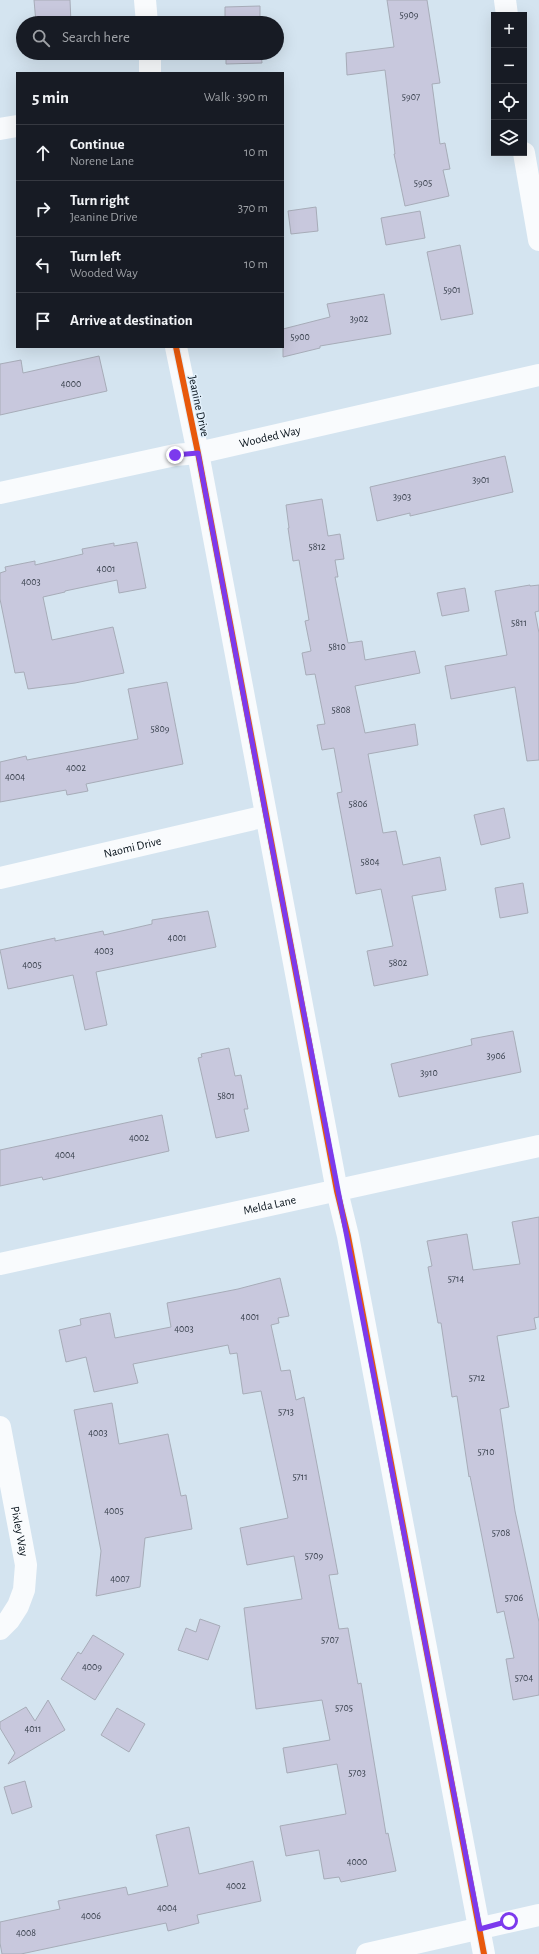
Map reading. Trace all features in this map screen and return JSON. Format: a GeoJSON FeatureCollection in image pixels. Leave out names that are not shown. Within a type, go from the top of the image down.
{"type":"FeatureCollection","features":[{"type":"Feature","properties":{"kind":"street"},"geometry":{"type":"LineString","coordinates":[[145,0],[146,16]]}},
{"type":"Feature","properties":{"kind":"street"},"geometry":{"type":"LineString","coordinates":[[505,0],[507,12]]}},
{"type":"Feature","properties":{"kind":"street"},"geometry":{"type":"LineString","coordinates":[[150,60],[150,72]]}},
{"type":"Feature","properties":{"kind":"street"},"geometry":{"type":"LineString","coordinates":[[0,129],[16,126]]}},
{"type":"Feature","properties":{"kind":"street"},"geometry":{"type":"LineString","coordinates":[[525,156],[539,240]]}},
{"type":"Feature","properties":{"kind":"street","name":"Jeanine Drive"},"geometry":{"type":"LineString","coordinates":[[176,348],[198,453],[337,1191],[352,1259],[484,1954]]}},
{"type":"Feature","properties":{"kind":"street","name":"Wooded Way"},"geometry":{"type":"LineString","coordinates":[[0,493],[175,455],[198,453],[539,375]]}},
{"type":"Feature","properties":{"kind":"street","name":"Naomi Drive"},"geometry":{"type":"LineString","coordinates":[[0,878],[266,816]]}},
{"type":"Feature","properties":{"kind":"street","name":"Melda Lane"},"geometry":{"type":"LineString","coordinates":[[0,1264],[539,1146]]}},
{"type":"Feature","properties":{"kind":"street","name":"Pixley Way"},"geometry":{"type":"LineString","coordinates":[[0,1427],[26,1565],[24,1590],[18,1606],[9,1620],[0,1629]]}},
{"type":"Feature","properties":{"kind":"street"},"geometry":{"type":"LineString","coordinates":[[367,1954],[539,1915]]}},
{"type":"Feature","properties":{"kind":"building"},"geometry":{"type":"Polygon","coordinates":[[[34,0],[70,0],[71,16],[35,16],[34,0]]]}},
{"type":"Feature","properties":{"kind":"building"},"geometry":{"type":"Polygon","coordinates":[[[387,0],[427,0],[440,83],[432,84],[440,144],[445,143],[450,169],[443,170],[449,196],[405,206],[394,154],[385,70],[347,75],[346,53],[394,47],[387,0]]]}},
{"type":"Feature","properties":{"kind":"building"},"geometry":{"type":"Polygon","coordinates":[[[260,6],[260,16],[225,16],[225,7],[260,6]]]}},
{"type":"Feature","properties":{"kind":"building"},"geometry":{"type":"Polygon","coordinates":[[[226,60],[262,60],[262,63],[226,64],[226,60]]]}},
{"type":"Feature","properties":{"kind":"building"},"geometry":{"type":"Polygon","coordinates":[[[316,207],[318,231],[291,234],[288,211],[316,207]]]}},
{"type":"Feature","properties":{"kind":"building"},"geometry":{"type":"Polygon","coordinates":[[[420,211],[425,238],[386,245],[381,218],[420,211]]]}},
{"type":"Feature","properties":{"kind":"building"},"geometry":{"type":"Polygon","coordinates":[[[460,245],[473,314],[441,320],[427,252],[460,245]]]}},
{"type":"Feature","properties":{"kind":"building"},"geometry":{"type":"Polygon","coordinates":[[[384,294],[391,334],[320,346],[320,348],[283,357],[284,329],[330,317],[327,304],[384,294]]]}},
{"type":"Feature","properties":{"kind":"building"},"geometry":{"type":"Polygon","coordinates":[[[99,356],[107,391],[0,415],[0,364],[21,360],[23,373],[99,356]]]}},
{"type":"Feature","properties":{"kind":"building"},"geometry":{"type":"Polygon","coordinates":[[[505,456],[513,492],[410,516],[410,513],[377,521],[370,487],[505,456]]]}},
{"type":"Feature","properties":{"kind":"building"},"geometry":{"type":"Polygon","coordinates":[[[322,499],[328,536],[340,534],[344,559],[335,560],[338,577],[335,577],[348,643],[362,641],[365,660],[415,651],[420,673],[355,686],[365,733],[415,724],[418,745],[368,754],[383,833],[396,831],[403,865],[440,857],[446,890],[412,896],[428,975],[374,986],[367,951],[393,946],[381,889],[356,894],[337,793],[342,792],[334,748],[322,750],[317,725],[325,724],[315,674],[306,675],[302,653],[311,651],[305,621],[309,620],[299,560],[293,561],[288,528],[286,505],[322,499]]]}},
{"type":"Feature","properties":{"kind":"building"},"geometry":{"type":"Polygon","coordinates":[[[137,542],[146,588],[119,593],[117,580],[43,597],[52,640],[113,627],[124,673],[75,683],[28,689],[24,672],[15,673],[0,599],[0,573],[6,571],[5,567],[35,561],[35,565],[83,554],[82,549],[114,543],[114,546],[137,542]]]}},
{"type":"Feature","properties":{"kind":"building"},"geometry":{"type":"Polygon","coordinates":[[[530,585],[539,585],[539,611],[535,612],[539,633],[539,760],[527,761],[515,687],[451,699],[445,666],[507,655],[495,591],[530,585]]]}},
{"type":"Feature","properties":{"kind":"building"},"geometry":{"type":"Polygon","coordinates":[[[465,588],[469,611],[442,616],[437,593],[465,588]]]}},
{"type":"Feature","properties":{"kind":"building"},"geometry":{"type":"Polygon","coordinates":[[[167,682],[183,764],[86,784],[88,791],[67,795],[66,790],[0,802],[0,762],[26,756],[27,760],[138,739],[128,689],[167,682]]]}},
{"type":"Feature","properties":{"kind":"building"},"geometry":{"type":"Polygon","coordinates":[[[504,808],[510,838],[481,845],[474,815],[504,808]]]}},
{"type":"Feature","properties":{"kind":"building"},"geometry":{"type":"Polygon","coordinates":[[[523,883],[528,913],[500,918],[495,888],[523,883]]]}},
{"type":"Feature","properties":{"kind":"building"},"geometry":{"type":"Polygon","coordinates":[[[208,911],[216,947],[96,972],[107,1025],[85,1030],[73,975],[8,989],[0,950],[55,938],[55,941],[103,931],[104,935],[152,924],[152,920],[208,911]]]}},
{"type":"Feature","properties":{"kind":"building"},"geometry":{"type":"Polygon","coordinates":[[[513,1031],[521,1072],[399,1097],[391,1064],[472,1045],[471,1039],[513,1031]]]}},
{"type":"Feature","properties":{"kind":"building"},"geometry":{"type":"Polygon","coordinates":[[[229,1048],[235,1076],[241,1075],[248,1109],[244,1109],[249,1131],[216,1138],[198,1058],[202,1057],[201,1054],[229,1048]]]}},
{"type":"Feature","properties":{"kind":"building"},"geometry":{"type":"Polygon","coordinates":[[[162,1115],[169,1151],[43,1180],[42,1177],[0,1186],[0,1150],[162,1115]]]}},
{"type":"Feature","properties":{"kind":"building"},"geometry":{"type":"Polygon","coordinates":[[[539,1217],[539,1317],[534,1318],[536,1329],[497,1336],[509,1407],[500,1409],[515,1511],[539,1622],[539,1695],[513,1700],[506,1659],[514,1658],[504,1611],[497,1613],[470,1476],[469,1477],[457,1396],[452,1397],[441,1323],[438,1323],[428,1267],[432,1266],[427,1241],[467,1234],[473,1270],[520,1264],[512,1222],[539,1217]]]}},
{"type":"Feature","properties":{"kind":"building"},"geometry":{"type":"Polygon","coordinates":[[[280,1278],[289,1316],[278,1318],[279,1323],[271,1325],[281,1371],[290,1370],[296,1400],[304,1397],[338,1574],[329,1575],[339,1629],[348,1628],[358,1684],[361,1683],[386,1834],[388,1833],[396,1871],[341,1882],[339,1877],[324,1879],[319,1850],[286,1856],[280,1826],[346,1814],[337,1764],[287,1773],[283,1748],[330,1740],[322,1700],[256,1709],[244,1608],[302,1599],[294,1556],[247,1565],[240,1528],[288,1518],[261,1391],[243,1394],[237,1353],[230,1354],[228,1345],[133,1364],[138,1383],[94,1392],[86,1357],[66,1362],[59,1330],[81,1325],[80,1319],[110,1313],[115,1338],[171,1327],[167,1303],[238,1289],[280,1278]]]}},
{"type":"Feature","properties":{"kind":"building"},"geometry":{"type":"Polygon","coordinates":[[[112,1403],[119,1444],[168,1434],[181,1496],[186,1495],[192,1529],[145,1538],[140,1587],[96,1596],[101,1551],[74,1410],[112,1403]]]}},
{"type":"Feature","properties":{"kind":"building"},"geometry":{"type":"Polygon","coordinates":[[[200,1619],[220,1626],[208,1660],[178,1650],[186,1628],[196,1632],[200,1619]]]}},
{"type":"Feature","properties":{"kind":"building"},"geometry":{"type":"Polygon","coordinates":[[[93,1635],[124,1654],[95,1700],[61,1679],[78,1652],[81,1654],[93,1635]]]}},
{"type":"Feature","properties":{"kind":"building"},"geometry":{"type":"Polygon","coordinates":[[[48,1700],[65,1730],[8,1764],[15,1753],[0,1728],[0,1722],[26,1707],[35,1721],[48,1700]]]}},
{"type":"Feature","properties":{"kind":"building"},"geometry":{"type":"Polygon","coordinates":[[[117,1708],[145,1724],[129,1752],[101,1735],[117,1708]]]}},
{"type":"Feature","properties":{"kind":"building"},"geometry":{"type":"Polygon","coordinates":[[[25,1781],[32,1807],[12,1814],[4,1787],[25,1781]]]}},
{"type":"Feature","properties":{"kind":"building"},"geometry":{"type":"Polygon","coordinates":[[[189,1827],[199,1874],[253,1861],[261,1901],[197,1915],[199,1923],[168,1931],[166,1923],[21,1954],[2,1954],[0,1943],[0,1922],[60,1909],[58,1901],[126,1887],[128,1895],[168,1886],[156,1835],[189,1827]]]}},
{"type":"Feature","properties":{"kind":"cycle path"},"geometry":{"type":"LineString","coordinates":[[176,348],[198,453],[337,1191],[348,1236],[484,1954]]}},
{"type":"Feature","properties":{"kind":"route"},"geometry":{"type":"LineString","coordinates":[[175,455],[198,453],[337,1191],[348,1236],[480,1929],[509,1921]]}}]}
